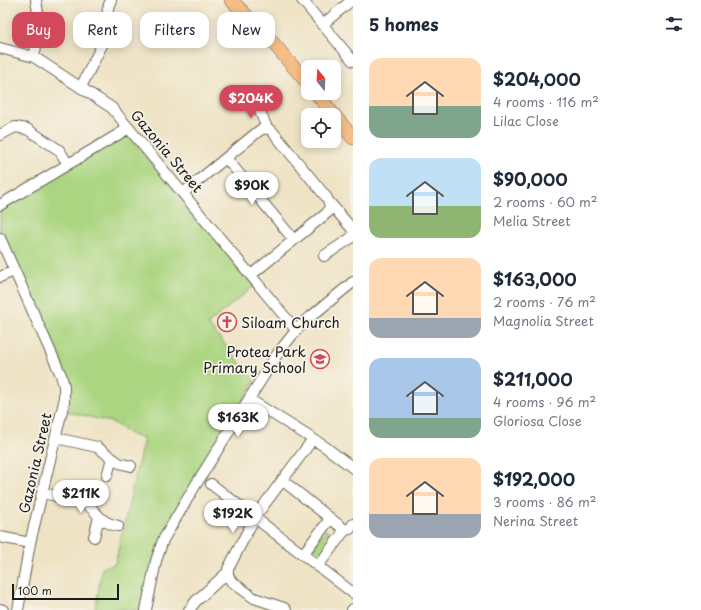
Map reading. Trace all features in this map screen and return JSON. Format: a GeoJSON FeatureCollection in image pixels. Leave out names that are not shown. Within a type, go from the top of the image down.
{"type":"FeatureCollection","features":[{"type":"Feature","properties":{"kind":"main road"},"geometry":{"type":"LineString","coordinates":[[231,0],[268,37],[301,76]]}},
{"type":"Feature","properties":{"kind":"main road"},"geometry":{"type":"LineString","coordinates":[[322,100],[328,108]]}},
{"type":"Feature","properties":{"kind":"main road"},"geometry":{"type":"LineString","coordinates":[[341,123],[353,138]]}},
{"type":"Feature","properties":{"kind":"street"},"geometry":{"type":"LineString","coordinates":[[34,57],[40,26],[36,0]]}},
{"type":"Feature","properties":{"kind":"street"},"geometry":{"type":"LineString","coordinates":[[81,87],[109,31],[110,26],[107,9],[111,0]]}},
{"type":"Feature","properties":{"kind":"street"},"geometry":{"type":"LineString","coordinates":[[302,0],[353,61]]}},
{"type":"Feature","properties":{"kind":"street"},"geometry":{"type":"LineString","coordinates":[[322,25],[352,0]]}},
{"type":"Feature","properties":{"kind":"street","name":"Gazonia Street"},"geometry":{"type":"LineString","coordinates":[[0,48],[34,57],[112,108],[252,275],[296,330]]}},
{"type":"Feature","properties":{"kind":"street"},"geometry":{"type":"LineString","coordinates":[[256,102],[267,128],[272,131],[353,230]]}},
{"type":"Feature","properties":{"kind":"street"},"geometry":{"type":"LineString","coordinates":[[1,134],[16,127],[27,129],[59,150],[68,164]]}},
{"type":"Feature","properties":{"kind":"street"},"geometry":{"type":"LineString","coordinates":[[0,205],[129,128]]}},
{"type":"Feature","properties":{"kind":"street"},"geometry":{"type":"LineString","coordinates":[[183,193],[260,130],[267,128]]}},
{"type":"Feature","properties":{"kind":"street"},"geometry":{"type":"LineString","coordinates":[[226,158],[294,240]]}},
{"type":"Feature","properties":{"kind":"street"},"geometry":{"type":"LineString","coordinates":[[252,275],[327,213],[330,209],[330,203]]}},
{"type":"Feature","properties":{"kind":"street"},"geometry":{"type":"LineString","coordinates":[[324,256],[351,238],[353,234]]}},
{"type":"Feature","properties":{"kind":"street","name":"Gazonia Street"},"geometry":{"type":"LineString","coordinates":[[0,238],[63,381],[65,397],[30,542],[18,610]]}},
{"type":"Feature","properties":{"kind":"street"},"geometry":{"type":"LineString","coordinates":[[0,277],[14,271]]}},
{"type":"Feature","properties":{"kind":"street"},"geometry":{"type":"LineString","coordinates":[[146,610],[156,561],[166,534],[278,353],[296,330],[353,282]]}},
{"type":"Feature","properties":{"kind":"street"},"geometry":{"type":"LineString","coordinates":[[249,399],[324,446],[353,468]]}},
{"type":"Feature","properties":{"kind":"street"},"geometry":{"type":"LineString","coordinates":[[56,438],[98,448],[119,463],[131,466]]}},
{"type":"Feature","properties":{"kind":"street"},"geometry":{"type":"LineString","coordinates":[[286,610],[254,598],[231,581],[228,572],[229,566],[254,517],[313,439]]}},
{"type":"Feature","properties":{"kind":"street"},"geometry":{"type":"LineString","coordinates":[[107,476],[112,458]]}},
{"type":"Feature","properties":{"kind":"street"},"geometry":{"type":"LineString","coordinates":[[282,480],[326,514],[330,519],[349,527],[318,566]]}},
{"type":"Feature","properties":{"kind":"street"},"geometry":{"type":"LineString","coordinates":[[211,484],[353,593]]}},
{"type":"Feature","properties":{"kind":"street"},"geometry":{"type":"LineString","coordinates":[[43,493],[83,502],[107,523],[118,526]]}},
{"type":"Feature","properties":{"kind":"street"},"geometry":{"type":"LineString","coordinates":[[94,537],[99,517]]}},
{"type":"Feature","properties":{"kind":"street"},"geometry":{"type":"LineString","coordinates":[[303,554],[330,519]]}},
{"type":"Feature","properties":{"kind":"street"},"geometry":{"type":"LineString","coordinates":[[0,537],[30,542]]}},
{"type":"Feature","properties":{"kind":"street"},"geometry":{"type":"LineString","coordinates":[[189,610],[196,600],[228,572]]}},
{"type":"Feature","properties":{"kind":"green space"},"geometry":{"type":"Polygon","coordinates":[[[128,135],[255,285],[208,324],[255,381],[170,520],[142,610],[95,610],[102,568],[115,564],[144,438],[134,436],[114,423],[65,411],[66,380],[0,232],[0,208],[128,135]]]}},
{"type":"Feature","properties":{"kind":"green space"},"geometry":{"type":"Polygon","coordinates":[[[326,530],[334,536],[317,559],[309,552],[326,530]]]}},
{"type":"Feature","properties":{"kind":"place","name":"Siloam Church"},"geometry":{"type":"Point","coordinates":[227,322]}},
{"type":"Feature","properties":{"kind":"place","name":"Protea Park Primary School"},"geometry":{"type":"Point","coordinates":[320,359]}}]}
